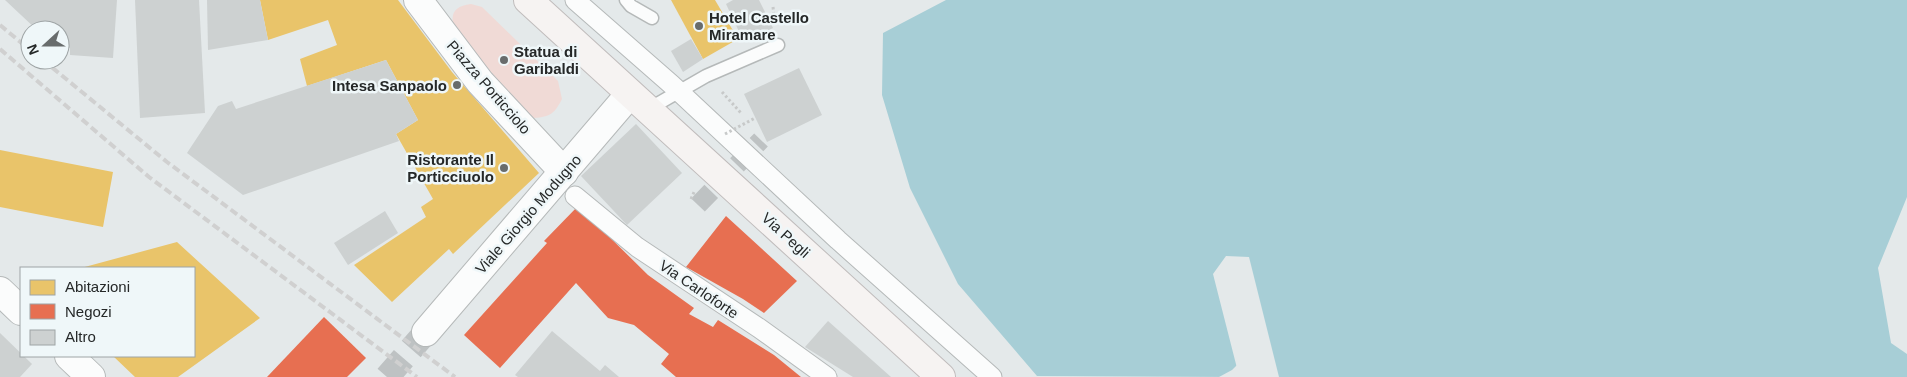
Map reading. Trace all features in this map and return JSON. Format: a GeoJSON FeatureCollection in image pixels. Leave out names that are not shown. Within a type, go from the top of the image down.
{"type":"FeatureCollection","features":[{"type":"Feature","properties":{"kind":"main road","name":"Via Pegli"},"geometry":{"type":"LineString","coordinates":[[528,0],[941,377]]}},
{"type":"Feature","properties":{"kind":"street","name":"Piazza Porticciolo"},"geometry":{"type":"LineString","coordinates":[[418,0],[480,82],[569,184]]}},
{"type":"Feature","properties":{"kind":"street"},"geometry":{"type":"LineString","coordinates":[[575,0],[679,91],[838,240],[992,377]]}},
{"type":"Feature","properties":{"kind":"street","name":"Viale Giorgio Modugno"},"geometry":{"type":"LineString","coordinates":[[426,332],[569,184],[638,102]]}},
{"type":"Feature","properties":{"kind":"street","name":"Via Carloforte"},"geometry":{"type":"LineString","coordinates":[[569,184],[637,247],[759,328],[827,377]]}},
{"type":"Feature","properties":{"kind":"street"},"geometry":{"type":"LineString","coordinates":[[0,291],[20,310]]}},
{"type":"Feature","properties":{"kind":"street"},"geometry":{"type":"LineString","coordinates":[[70,357],[91,377]]}},
{"type":"Feature","properties":{"kind":"lane"},"geometry":{"type":"LineString","coordinates":[[626,0],[631,6],[652,18]]}},
{"type":"Feature","properties":{"kind":"lane"},"geometry":{"type":"LineString","coordinates":[[638,102],[679,91],[706,76],[778,45]]}},
{"type":"Feature","properties":{"kind":"path"},"geometry":{"type":"LineString","coordinates":[[725,134],[755,118]]}},
{"type":"Feature","properties":{"kind":"shaded area"},"geometry":{"type":"Polygon","coordinates":[[[471,4],[482,7],[558,81],[562,99],[557,108],[551,113],[544,117],[534,118],[518,106],[455,30],[453,24],[454,12],[460,7],[471,4]]]}},
{"type":"Feature","properties":{"kind":"water"},"geometry":{"type":"Polygon","coordinates":[[[946,0],[1907,0],[1907,197],[1878,268],[1891,343],[1907,354],[1907,377],[1279,377],[1249,257],[1226,256],[1213,274],[1239,376],[1037,376],[958,284],[910,188],[882,95],[883,33],[946,0]]]}},
{"type":"Feature","properties":{"kind":"pier"},"geometry":{"type":"Polygon","coordinates":[[[1238,364],[1241,377],[1219,377],[1232,370],[1238,364]]]}},
{"type":"Feature","properties":{"kind":"building: Abitazioni"},"geometry":{"type":"Polygon","coordinates":[[[260,0],[398,0],[452,72],[539,173],[453,254],[449,249],[392,302],[354,265],[426,217],[421,207],[433,199],[396,134],[418,120],[386,60],[307,86],[300,59],[337,45],[328,20],[268,40],[260,0]]]}},
{"type":"Feature","properties":{"kind":"building: Abitazioni"},"geometry":{"type":"Polygon","coordinates":[[[671,0],[715,0],[738,39],[703,59],[671,0]]]}},
{"type":"Feature","properties":{"kind":"building: Abitazioni"},"geometry":{"type":"Polygon","coordinates":[[[0,150],[113,172],[103,227],[0,207],[0,150]]]}},
{"type":"Feature","properties":{"kind":"building: Abitazioni"},"geometry":{"type":"Polygon","coordinates":[[[177,242],[260,318],[178,377],[135,377],[114,357],[195,357],[195,267],[85,267],[177,242]]]}},
{"type":"Feature","properties":{"kind":"building: Negozi"},"geometry":{"type":"Polygon","coordinates":[[[578,206],[648,275],[694,308],[689,314],[713,327],[718,320],[774,355],[801,377],[676,377],[661,364],[669,354],[634,325],[608,318],[576,283],[500,368],[464,335],[547,243],[544,241],[578,206]]]}},
{"type":"Feature","properties":{"kind":"building: Negozi"},"geometry":{"type":"Polygon","coordinates":[[[726,216],[797,281],[764,313],[686,267],[726,216]]]}},
{"type":"Feature","properties":{"kind":"building: Negozi"},"geometry":{"type":"Polygon","coordinates":[[[324,317],[366,358],[347,377],[267,377],[324,317]]]}},
{"type":"Feature","properties":{"kind":"building: Altro"},"geometry":{"type":"Polygon","coordinates":[[[5,0],[117,0],[113,58],[70,55],[70,20],[26,20],[5,0]]]}},
{"type":"Feature","properties":{"kind":"building: Altro"},"geometry":{"type":"Polygon","coordinates":[[[135,0],[199,0],[205,113],[140,118],[135,0]]]}},
{"type":"Feature","properties":{"kind":"building: Altro"},"geometry":{"type":"Polygon","coordinates":[[[207,0],[260,0],[268,40],[208,50],[207,0]]]}},
{"type":"Feature","properties":{"kind":"building: Altro"},"geometry":{"type":"Polygon","coordinates":[[[733,0],[759,0],[773,28],[744,42],[726,4],[733,0]]]}},
{"type":"Feature","properties":{"kind":"building: Altro"},"geometry":{"type":"Polygon","coordinates":[[[691,39],[703,59],[683,72],[671,51],[691,39]]]}},
{"type":"Feature","properties":{"kind":"building: Altro"},"geometry":{"type":"Polygon","coordinates":[[[386,60],[418,120],[396,134],[399,141],[243,195],[187,153],[218,106],[232,101],[236,109],[386,60]]]}},
{"type":"Feature","properties":{"kind":"building: Altro"},"geometry":{"type":"Polygon","coordinates":[[[799,68],[822,115],[767,142],[744,94],[799,68]]]}},
{"type":"Feature","properties":{"kind":"building: Altro"},"geometry":{"type":"Polygon","coordinates":[[[636,124],[682,173],[627,225],[581,176],[636,124]]]}},
{"type":"Feature","properties":{"kind":"building: Altro"},"geometry":{"type":"Polygon","coordinates":[[[385,211],[398,233],[348,265],[334,243],[385,211]]]}},
{"type":"Feature","properties":{"kind":"building: Altro"},"geometry":{"type":"Polygon","coordinates":[[[828,321],[891,377],[853,377],[805,347],[828,321]]]}},
{"type":"Feature","properties":{"kind":"building: Altro"},"geometry":{"type":"Polygon","coordinates":[[[552,331],[600,371],[605,365],[619,377],[518,377],[515,375],[552,331]]]}},
{"type":"Feature","properties":{"kind":"building: Altro"},"geometry":{"type":"Polygon","coordinates":[[[0,333],[20,352],[20,357],[25,357],[32,364],[20,377],[0,377],[0,333]]]}},
{"type":"Feature","properties":{"kind":"tunnel"},"geometry":{"type":"LineString","coordinates":[[698,205],[761,140]]}},
{"type":"Feature","properties":{"kind":"tunnel"},"geometry":{"type":"LineString","coordinates":[[387,377],[426,332]]}},
{"type":"Feature","properties":{"kind":"railway"},"geometry":{"type":"LineString","coordinates":[[0,25],[20,42]]}},
{"type":"Feature","properties":{"kind":"railway"},"geometry":{"type":"LineString","coordinates":[[0,49],[149,177],[417,377]]}},
{"type":"Feature","properties":{"kind":"railway"},"geometry":{"type":"LineString","coordinates":[[55,70],[167,162],[455,377]]}},
{"type":"Feature","properties":{"kind":"place","name":"Hotel Castello Miramare"},"geometry":{"type":"Point","coordinates":[699,26]}},
{"type":"Feature","properties":{"kind":"place","name":"Statua di Garibaldi"},"geometry":{"type":"Point","coordinates":[504,60]}},
{"type":"Feature","properties":{"kind":"place","name":"Intesa Sanpaolo"},"geometry":{"type":"Point","coordinates":[457,85]}},
{"type":"Feature","properties":{"kind":"place","name":"Ristorante Il Porticciuolo"},"geometry":{"type":"Point","coordinates":[504,168]}}]}
